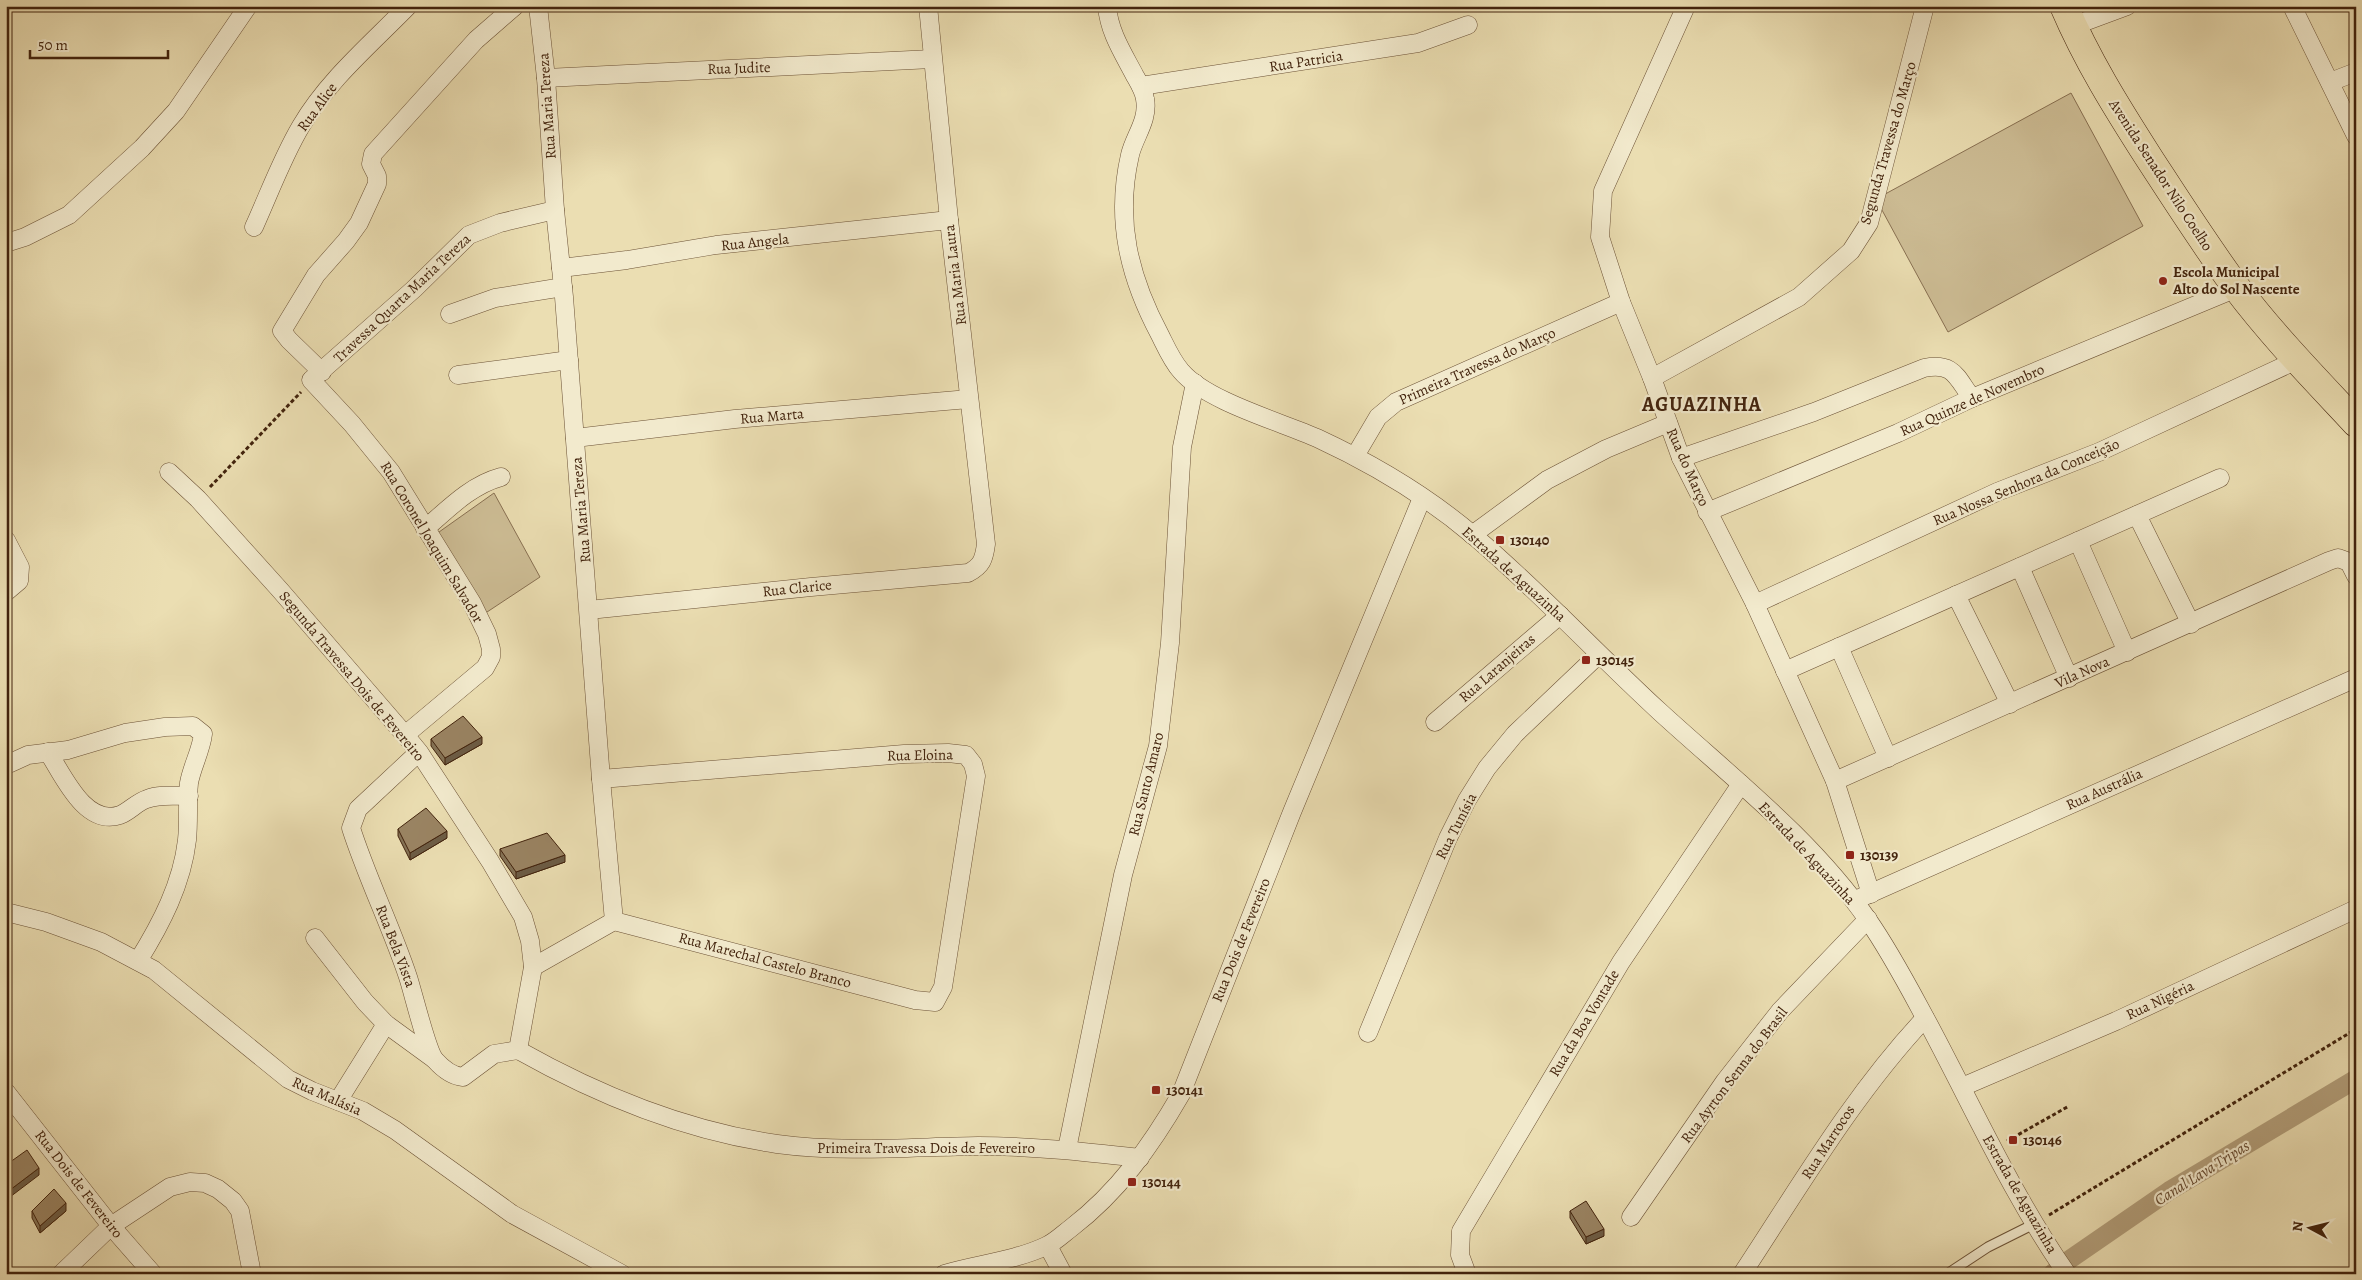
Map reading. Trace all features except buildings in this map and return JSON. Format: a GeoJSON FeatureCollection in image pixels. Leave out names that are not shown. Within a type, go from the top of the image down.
{"type":"FeatureCollection","features":[{"type":"Feature","properties":{"kind":"main road","name":"Avenida Senador Nilo Coelho"},"geometry":{"type":"LineString","coordinates":[[2068,16],[2113,102],[2182,209],[2237,288],[2297,360],[2356,423]]}},
{"type":"Feature","properties":{"kind":"street","name":"Rua Alice"},"geometry":{"type":"LineString","coordinates":[[254,227],[301,126],[318,101],[348,67],[408,6]]}},
{"type":"Feature","properties":{"kind":"street","name":"Rua Coronel Joaquim Salvador"},"geometry":{"type":"LineString","coordinates":[[405,735],[485,668],[491,658],[487,634],[472,603],[391,472],[282,331],[316,275],[346,241],[358,223],[378,184],[377,176],[371,164],[373,154],[476,40],[515,6]]}},
{"type":"Feature","properties":{"kind":"street","name":"Rua Maria Tereza"},"geometry":{"type":"LineString","coordinates":[[538,6],[546,78],[555,210],[563,287],[601,779],[614,921]]}},
{"type":"Feature","properties":{"kind":"street","name":"Rua Maria Laura"},"geometry":{"type":"LineString","coordinates":[[928,6],[948,220],[986,544]]}},
{"type":"Feature","properties":{"kind":"street","name":"Estrada de Aguazinha"},"geometry":{"type":"LineString","coordinates":[[1107,6],[1108,22],[1146,101],[1145,116],[1130,153],[1123,223],[1131,265],[1151,317],[1181,371],[1195,384],[1240,407],[1312,436],[1384,471],[1472,535],[1560,615],[1598,655],[1741,784],[1810,852],[1868,920],[1899,968],[2037,1230],[2068,1274]]}},
{"type":"Feature","properties":{"kind":"street","name":"Rua do Março"},"geometry":{"type":"LineString","coordinates":[[1686,6],[1603,191],[1600,238],[1621,302],[1652,378],[1681,458],[1755,604],[1835,781],[1871,894]]}},
{"type":"Feature","properties":{"kind":"street","name":"Segunda Travessa do Março"},"geometry":{"type":"LineString","coordinates":[[1652,378],[1799,297],[1851,251],[1869,223],[1925,6]]}},
{"type":"Feature","properties":{"kind":"street"},"geometry":{"type":"LineString","coordinates":[[2068,16],[2127,6]]}},
{"type":"Feature","properties":{"kind":"street"},"geometry":{"type":"LineString","coordinates":[[2292,6],[2356,136]]}},
{"type":"Feature","properties":{"kind":"street"},"geometry":{"type":"LineString","coordinates":[[6,243],[26,236],[69,215],[142,148],[176,111],[246,7]]}},
{"type":"Feature","properties":{"kind":"street","name":"Rua Patricia"},"geometry":{"type":"LineString","coordinates":[[1140,86],[1418,43],[1468,25]]}},
{"type":"Feature","properties":{"kind":"street","name":"Rua Judite"},"geometry":{"type":"LineString","coordinates":[[546,78],[932,59]]}},
{"type":"Feature","properties":{"kind":"street"},"geometry":{"type":"LineString","coordinates":[[2330,82],[2356,72]]}},
{"type":"Feature","properties":{"kind":"street","name":"Travessa Quarta Maria Tereza"},"geometry":{"type":"LineString","coordinates":[[317,376],[469,235],[500,223],[555,210]]}},
{"type":"Feature","properties":{"kind":"street","name":"Rua Angela"},"geometry":{"type":"LineString","coordinates":[[561,268],[716,246],[948,220]]}},
{"type":"Feature","properties":{"kind":"street"},"geometry":{"type":"LineString","coordinates":[[450,314],[495,298],[563,287]]}},
{"type":"Feature","properties":{"kind":"street","name":"Rua Quinze de Novembro"},"geometry":{"type":"LineString","coordinates":[[1707,512],[1898,433],[1972,398],[2237,288]]}},
{"type":"Feature","properties":{"kind":"street","name":"Primeira Travessa do Março"},"geometry":{"type":"LineString","coordinates":[[1355,456],[1378,417],[1396,402],[1621,302]]}},
{"type":"Feature","properties":{"kind":"street"},"geometry":{"type":"LineString","coordinates":[[458,374],[569,360]]}},
{"type":"Feature","properties":{"kind":"street","name":"Rua Nossa Senhora da Conceição"},"geometry":{"type":"LineString","coordinates":[[1755,604],[1997,492],[2099,452],[2297,360]]}},
{"type":"Feature","properties":{"kind":"street"},"geometry":{"type":"LineString","coordinates":[[1681,458],[1814,412],[1924,368],[1943,366],[1951,369],[1972,398]]}},
{"type":"Feature","properties":{"kind":"street","name":"Rua Santo Amaro"},"geometry":{"type":"LineString","coordinates":[[1067,1149],[1123,876],[1158,746],[1170,643],[1182,447],[1195,384]]}},
{"type":"Feature","properties":{"kind":"street","name":"Rua Marta"},"geometry":{"type":"LineString","coordinates":[[575,438],[735,419],[969,399]]}},
{"type":"Feature","properties":{"kind":"street"},"geometry":{"type":"LineString","coordinates":[[1472,535],[1547,480],[1606,450],[1668,423]]}},
{"type":"Feature","properties":{"kind":"street","name":"Segunda Travessa Dois de Fevereiro"},"geometry":{"type":"LineString","coordinates":[[169,472],[198,500],[344,662],[405,735],[419,752],[490,861],[523,917],[530,941],[533,967],[518,1050]]}},
{"type":"Feature","properties":{"kind":"street"},"geometry":{"type":"LineString","coordinates":[[425,529],[474,489],[489,480],[501,477]]}},
{"type":"Feature","properties":{"kind":"street"},"geometry":{"type":"LineString","coordinates":[[1785,671],[2220,478]]}},
{"type":"Feature","properties":{"kind":"street","name":"Rua Dois de Fevereiro"},"geometry":{"type":"LineString","coordinates":[[944,1274],[1017,1256],[1048,1246],[1101,1203],[1158,1134],[1180,1094],[1292,812],[1422,498]]}},
{"type":"Feature","properties":{"kind":"street"},"geometry":{"type":"LineString","coordinates":[[2137,515],[2191,624]]}},
{"type":"Feature","properties":{"kind":"street"},"geometry":{"type":"LineString","coordinates":[[6,540],[20,567],[19,581],[6,592]]}},
{"type":"Feature","properties":{"kind":"street"},"geometry":{"type":"LineString","coordinates":[[2078,541],[2127,652]]}},
{"type":"Feature","properties":{"kind":"street","name":"Rua Clarice"},"geometry":{"type":"LineString","coordinates":[[589,610],[968,573],[978,568],[984,560],[986,544]]}},
{"type":"Feature","properties":{"kind":"street","name":"Vila Nova"},"geometry":{"type":"LineString","coordinates":[[1835,781],[2329,561],[2338,558],[2348,562],[2356,576]]}},
{"type":"Feature","properties":{"kind":"street"},"geometry":{"type":"LineString","coordinates":[[2020,567],[2069,678]]}},
{"type":"Feature","properties":{"kind":"street"},"geometry":{"type":"LineString","coordinates":[[1956,595],[2010,704]]}},
{"type":"Feature","properties":{"kind":"street","name":"Rua Laranjeiras"},"geometry":{"type":"LineString","coordinates":[[1434,722],[1560,615]]}},
{"type":"Feature","properties":{"kind":"street"},"geometry":{"type":"LineString","coordinates":[[1839,647],[1888,758]]}},
{"type":"Feature","properties":{"kind":"street","name":"Rua Tunísia"},"geometry":{"type":"LineString","coordinates":[[1368,1032],[1448,838],[1467,800],[1488,768],[1515,734],[1598,655]]}},
{"type":"Feature","properties":{"kind":"street","name":"Rua Austrália"},"geometry":{"type":"LineString","coordinates":[[1853,901],[2356,678]]}},
{"type":"Feature","properties":{"kind":"street"},"geometry":{"type":"LineString","coordinates":[[6,765],[28,755],[68,750],[126,733],[165,727],[193,726],[203,734],[202,745],[191,773],[187,842],[180,874],[164,915],[138,961]]}},
{"type":"Feature","properties":{"kind":"street"},"geometry":{"type":"LineString","coordinates":[[48,752],[79,798],[90,810],[99,815],[113,817],[123,814],[145,799],[152,797],[189,796]]}},
{"type":"Feature","properties":{"kind":"street","name":"Rua Bela Vista"},"geometry":{"type":"LineString","coordinates":[[419,752],[358,809],[351,823],[353,836],[402,960],[434,1059]]}},
{"type":"Feature","properties":{"kind":"street","name":"Rua Eloina"},"geometry":{"type":"LineString","coordinates":[[601,779],[904,754],[948,753],[966,755],[973,764],[976,776],[943,987],[935,1002],[915,1000]]}},
{"type":"Feature","properties":{"kind":"street","name":"Rua da Boa Vontade"},"geometry":{"type":"LineString","coordinates":[[1467,1274],[1460,1255],[1461,1231],[1621,962],[1741,784]]}},
{"type":"Feature","properties":{"kind":"street","name":"Rua Nigéria"},"geometry":{"type":"LineString","coordinates":[[1962,1087],[2116,1021],[2356,909]]}},
{"type":"Feature","properties":{"kind":"street","name":"Rua Malásia"},"geometry":{"type":"LineString","coordinates":[[6,912],[46,922],[101,942],[138,961],[176,985],[240,1041],[288,1079],[364,1111],[394,1130],[512,1214],[622,1274]]}},
{"type":"Feature","properties":{"kind":"street","name":"Rua Ayrton Senna do Brasil"},"geometry":{"type":"LineString","coordinates":[[1631,1217],[1725,1081],[1780,1011],[1868,920]]}},
{"type":"Feature","properties":{"kind":"street"},"geometry":{"type":"LineString","coordinates":[[533,967],[614,921]]}},
{"type":"Feature","properties":{"kind":"street","name":"Rua Marechal Castelo Branco"},"geometry":{"type":"LineString","coordinates":[[614,921],[915,1000]]}},
{"type":"Feature","properties":{"kind":"street"},"geometry":{"type":"LineString","coordinates":[[315,938],[365,1002],[386,1024],[434,1059],[453,1076],[463,1077],[494,1054],[518,1050]]}},
{"type":"Feature","properties":{"kind":"street","name":"Rua Marrocos"},"geometry":{"type":"LineString","coordinates":[[1742,1274],[1853,1104],[1892,1053],[1925,1018]]}},
{"type":"Feature","properties":{"kind":"street"},"geometry":{"type":"LineString","coordinates":[[338,1101],[386,1024]]}},
{"type":"Feature","properties":{"kind":"street","name":"Primeira Travessa Dois de Fevereiro"},"geometry":{"type":"LineString","coordinates":[[518,1050],[564,1076],[603,1093],[658,1113],[729,1134],[777,1144],[844,1150],[979,1146],[1067,1149],[1140,1158]]}},
{"type":"Feature","properties":{"kind":"street","name":"Rua Dois de Fevereiro"},"geometry":{"type":"LineString","coordinates":[[6,1092],[111,1226],[154,1274]]}},
{"type":"Feature","properties":{"kind":"street"},"geometry":{"type":"LineString","coordinates":[[61,1274],[111,1226],[170,1187],[190,1182],[205,1183],[218,1188],[229,1197],[240,1211],[252,1274]]}},
{"type":"Feature","properties":{"kind":"street"},"geometry":{"type":"LineString","coordinates":[[1048,1246],[1063,1274]]}},
{"type":"Feature","properties":{"kind":"lane"},"geometry":{"type":"LineString","coordinates":[[1947,1274],[1988,1247],[2037,1230]]}},
{"type":"Feature","properties":{"kind":"path"},"geometry":{"type":"LineString","coordinates":[[198,500],[317,376]]}},
{"type":"Feature","properties":{"kind":"path"},"geometry":{"type":"LineString","coordinates":[[2037,1230],[2356,1029]]}},
{"type":"Feature","properties":{"kind":"path"},"geometry":{"type":"LineString","coordinates":[[1993,1148],[2069,1106]]}},
{"type":"Feature","properties":{"kind":"shaded area"},"geometry":{"type":"Polygon","coordinates":[[[2071,93],[2143,226],[1948,332],[1876,199],[2071,93]]]}},
{"type":"Feature","properties":{"kind":"shaded area"},"geometry":{"type":"Polygon","coordinates":[[[494,493],[540,577],[481,616],[432,537],[494,493]]]}},
{"type":"Feature","properties":{"kind":"waterway","name":"Canal Lava Tripas"},"geometry":{"type":"LineString","coordinates":[[2052,1274],[2066,1262],[2169,1191],[2356,1079]]}},
{"type":"Feature","properties":{"kind":"place","name":"Escola Municipal Alto do Sol Nascente"},"geometry":{"type":"Point","coordinates":[2163,281]}},
{"type":"Feature","properties":{"kind":"place","name":"130140"},"geometry":{"type":"Point","coordinates":[1500,540]}},
{"type":"Feature","properties":{"kind":"place","name":"130145"},"geometry":{"type":"Point","coordinates":[1586,660]}},
{"type":"Feature","properties":{"kind":"place","name":"130139"},"geometry":{"type":"Point","coordinates":[1850,855]}},
{"type":"Feature","properties":{"kind":"place","name":"130141"},"geometry":{"type":"Point","coordinates":[1156,1090]}},
{"type":"Feature","properties":{"kind":"place","name":"130146"},"geometry":{"type":"Point","coordinates":[2013,1140]}},
{"type":"Feature","properties":{"kind":"place","name":"130144"},"geometry":{"type":"Point","coordinates":[1132,1182]}},
{"type":"Feature","properties":{"kind":"district","name":"AGUAZINHA"},"geometry":{"type":"Point","coordinates":[1702,404]}}]}
